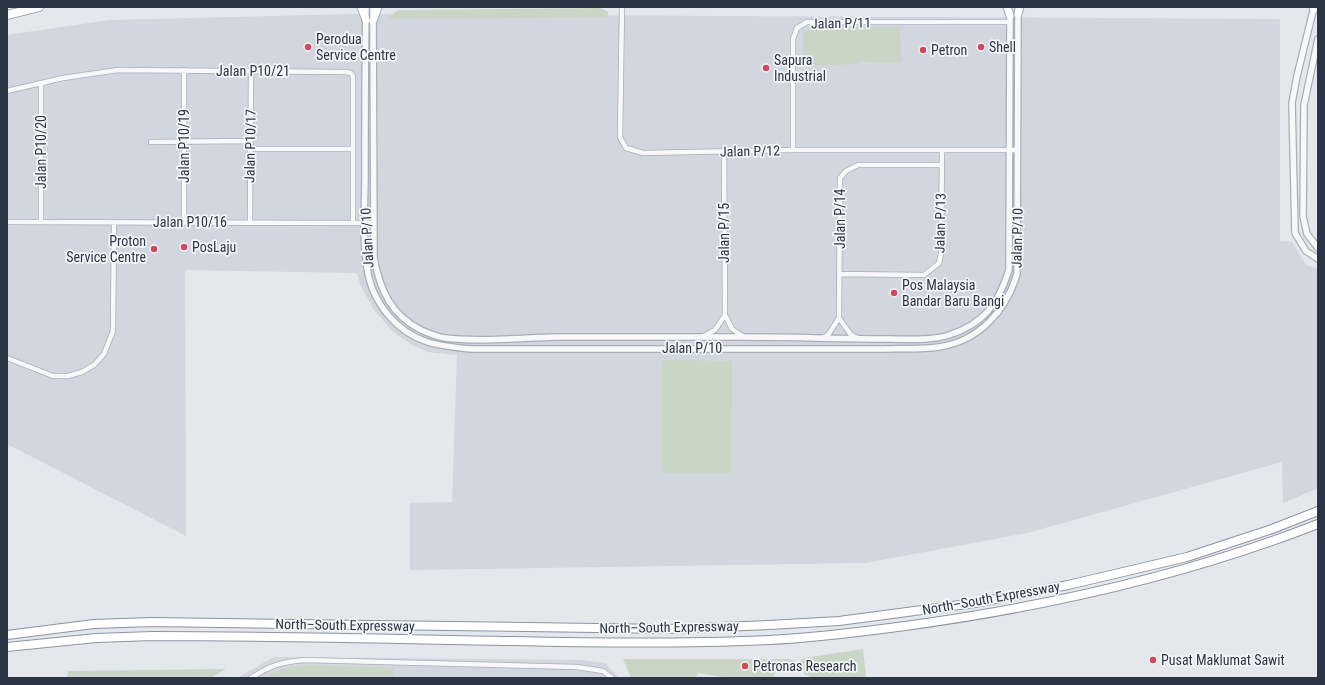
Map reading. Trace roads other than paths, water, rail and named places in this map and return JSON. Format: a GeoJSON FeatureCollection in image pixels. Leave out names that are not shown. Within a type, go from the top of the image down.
{"type":"FeatureCollection","features":[{"type":"Feature","properties":{"kind":"highway"},"geometry":{"type":"LineString","coordinates":[[7,14],[39,7]]}},
{"type":"Feature","properties":{"kind":"highway","name":"North–South Expressway"},"geometry":{"type":"LineString","coordinates":[[7,635],[94,624],[152,622],[668,629],[769,625],[838,620],[975,603],[1068,585],[1187,557],[1272,529],[1318,511]]}},
{"type":"Feature","properties":{"kind":"highway","name":"North–South Expressway"},"geometry":{"type":"LineString","coordinates":[[7,647],[96,638],[153,636],[668,644],[771,640],[839,634],[979,615],[1112,588],[1190,568],[1275,541],[1318,524]]}},
{"type":"Feature","properties":{"kind":"main road"},"geometry":{"type":"LineString","coordinates":[[361,7],[369,21],[378,7]]}},
{"type":"Feature","properties":{"kind":"main road"},"geometry":{"type":"LineString","coordinates":[[1008,7],[1010,19]]}},
{"type":"Feature","properties":{"kind":"street","name":"Jalan P/10"},"geometry":{"type":"LineString","coordinates":[[366,7],[369,21],[374,258],[379,282],[388,301],[403,318],[421,330],[443,338],[744,337],[820,340],[936,338],[970,326],[985,315],[997,301],[1010,270],[1010,19]]}},
{"type":"Feature","properties":{"kind":"street","name":"Jalan P/10"},"geometry":{"type":"LineString","coordinates":[[373,7],[369,21],[365,223],[366,266],[377,297],[388,315],[402,329],[418,339],[441,347],[471,349],[880,349],[938,347],[960,342],[976,334],[1003,306],[1013,288],[1017,274],[1019,9]]}},
{"type":"Feature","properties":{"kind":"street","name":"Jalan P/12"},"geometry":{"type":"LineString","coordinates":[[622,7],[620,137],[626,148],[643,153],[794,150],[1018,150]]}},
{"type":"Feature","properties":{"kind":"street"},"geometry":{"type":"LineString","coordinates":[[1314,8],[1297,76],[1292,103],[1294,213],[1297,238],[1306,251],[1318,259]]}},
{"type":"Feature","properties":{"kind":"street","name":"Jalan P/11"},"geometry":{"type":"LineString","coordinates":[[794,150],[793,39],[797,28],[807,22],[1010,19]]}},
{"type":"Feature","properties":{"kind":"street"},"geometry":{"type":"LineString","coordinates":[[1318,38],[1304,105],[1305,230],[1312,242],[1318,248]]}},
{"type":"Feature","properties":{"kind":"street","name":"Jalan P10/21"},"geometry":{"type":"LineString","coordinates":[[7,91],[41,83],[118,70],[351,73],[353,77],[353,223]]}},
{"type":"Feature","properties":{"kind":"street","name":"Jalan P10/19"},"geometry":{"type":"LineString","coordinates":[[184,70],[184,222]]}},
{"type":"Feature","properties":{"kind":"street","name":"Jalan P10/17"},"geometry":{"type":"LineString","coordinates":[[250,222],[251,71]]}},
{"type":"Feature","properties":{"kind":"street","name":"Jalan P10/20"},"geometry":{"type":"LineString","coordinates":[[41,83],[41,222]]}},
{"type":"Feature","properties":{"kind":"street"},"geometry":{"type":"LineString","coordinates":[[151,142],[250,141]]}},
{"type":"Feature","properties":{"kind":"street"},"geometry":{"type":"LineString","coordinates":[[250,149],[353,149]]}},
{"type":"Feature","properties":{"kind":"street","name":"Jalan P/13"},"geometry":{"type":"LineString","coordinates":[[839,274],[924,275],[939,263],[941,254],[942,150]]}},
{"type":"Feature","properties":{"kind":"street","name":"Jalan P/15"},"geometry":{"type":"LineString","coordinates":[[724,151],[725,315]]}},
{"type":"Feature","properties":{"kind":"street","name":"Jalan P/14"},"geometry":{"type":"LineString","coordinates":[[839,318],[840,178],[846,171],[858,165],[941,165]]}},
{"type":"Feature","properties":{"kind":"street","name":"Jalan P10/16"},"geometry":{"type":"LineString","coordinates":[[7,222],[373,223]]}},
{"type":"Feature","properties":{"kind":"street"},"geometry":{"type":"LineString","coordinates":[[7,358],[53,376],[68,376],[82,372],[94,365],[104,354],[113,331],[114,222]]}},
{"type":"Feature","properties":{"kind":"street"},"geometry":{"type":"LineString","coordinates":[[700,338],[715,330],[725,315],[732,329],[744,337]]}},
{"type":"Feature","properties":{"kind":"street"},"geometry":{"type":"LineString","coordinates":[[820,340],[828,335],[839,318],[851,335],[861,339]]}},
{"type":"Feature","properties":{"kind":"street"},"geometry":{"type":"LineString","coordinates":[[251,678],[270,666],[280,662],[305,660],[577,667],[603,671],[612,678]]}},
{"type":"Feature","properties":{"kind":"place","name":"Perodua Service Centre"},"geometry":{"type":"Point","coordinates":[308,47]}},
{"type":"Feature","properties":{"kind":"place","name":"Shell"},"geometry":{"type":"Point","coordinates":[981,47]}},
{"type":"Feature","properties":{"kind":"place","name":"Petron"},"geometry":{"type":"Point","coordinates":[923,50]}},
{"type":"Feature","properties":{"kind":"place","name":"Sapura Industrial"},"geometry":{"type":"Point","coordinates":[766,68]}},
{"type":"Feature","properties":{"kind":"place","name":"PosLaju"},"geometry":{"type":"Point","coordinates":[184,247]}},
{"type":"Feature","properties":{"kind":"place","name":"Proton Service Centre"},"geometry":{"type":"Point","coordinates":[154,249]}},
{"type":"Feature","properties":{"kind":"place","name":"Pos Malaysia Bandar Baru Bangi"},"geometry":{"type":"Point","coordinates":[894,293]}},
{"type":"Feature","properties":{"kind":"place","name":"Pusat Maklumat Sawit"},"geometry":{"type":"Point","coordinates":[1153,660]}},
{"type":"Feature","properties":{"kind":"place","name":"Petronas Research"},"geometry":{"type":"Point","coordinates":[745,666]}}]}
